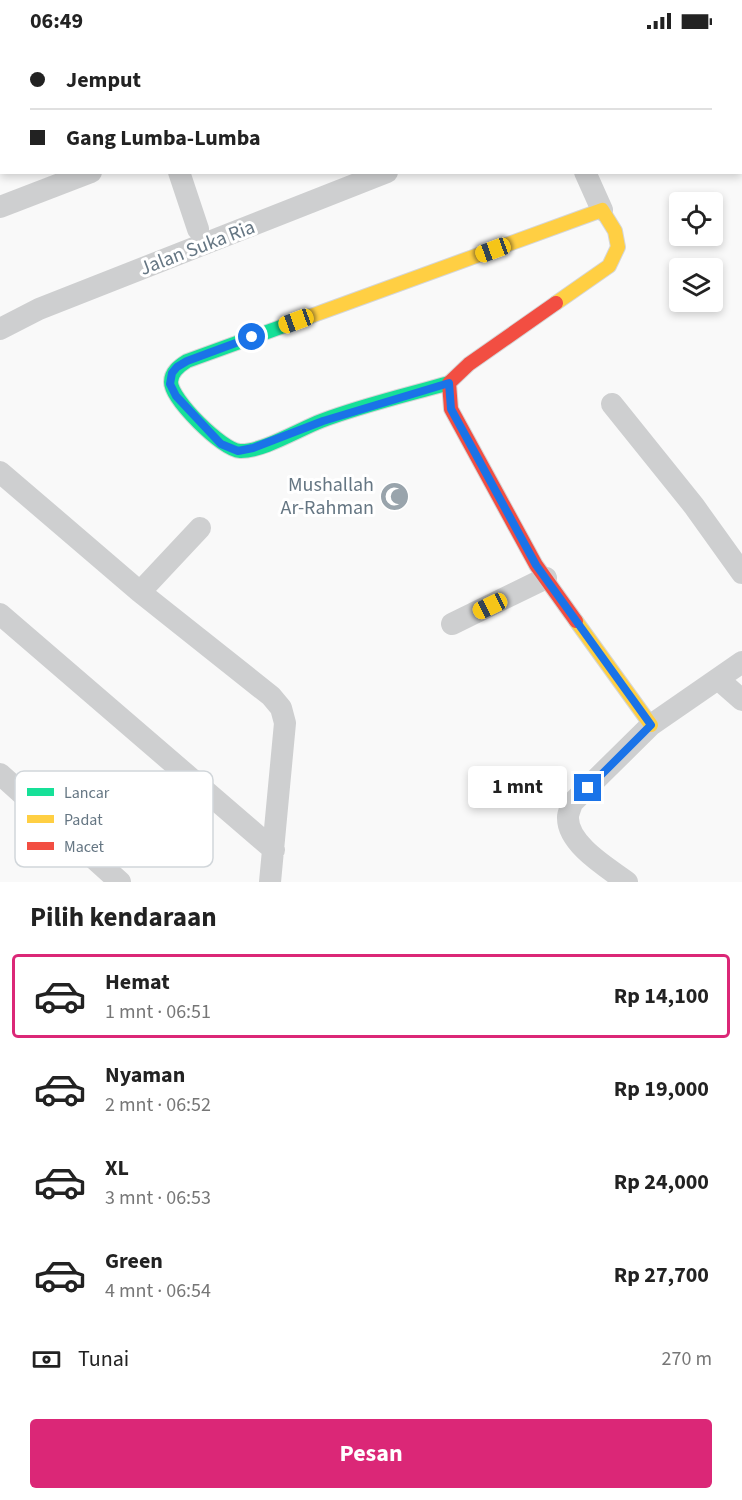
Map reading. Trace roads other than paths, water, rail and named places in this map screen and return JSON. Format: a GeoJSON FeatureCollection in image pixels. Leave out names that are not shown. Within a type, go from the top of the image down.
{"type":"FeatureCollection","features":[{"type":"Feature","properties":{"kind":"street"},"geometry":{"type":"LineString","coordinates":[[0,207],[44,180],[79,174]]}},
{"type":"Feature","properties":{"kind":"street"},"geometry":{"type":"LineString","coordinates":[[180,174],[198,229]]}},
{"type":"Feature","properties":{"kind":"street","name":"Jalan Suka Ria"},"geometry":{"type":"LineString","coordinates":[[5,321],[382,174]]}},
{"type":"Feature","properties":{"kind":"street"},"geometry":{"type":"LineString","coordinates":[[586,174],[602,210],[615,231],[618,246],[609,266],[469,364],[449,383],[323,421],[253,448],[238,451],[221,444],[176,396],[170,384],[172,373],[187,361],[602,210]]}},
{"type":"Feature","properties":{"kind":"street"},"geometry":{"type":"LineString","coordinates":[[449,383],[451,409],[536,565],[651,725]]}},
{"type":"Feature","properties":{"kind":"street"},"geometry":{"type":"LineString","coordinates":[[612,404],[694,506],[742,573]]}},
{"type":"Feature","properties":{"kind":"street"},"geometry":{"type":"LineString","coordinates":[[0,472],[140,592],[272,696],[281,708],[285,723],[270,882]]}},
{"type":"Feature","properties":{"kind":"street"},"geometry":{"type":"LineString","coordinates":[[140,592],[200,528]]}},
{"type":"Feature","properties":{"kind":"street"},"geometry":{"type":"LineString","coordinates":[[452,624],[546,578]]}},
{"type":"Feature","properties":{"kind":"street"},"geometry":{"type":"LineString","coordinates":[[0,614],[182,771]]}},
{"type":"Feature","properties":{"kind":"street"},"geometry":{"type":"LineString","coordinates":[[627,882],[589,853],[573,835],[568,817],[572,803],[651,725],[742,662]]}},
{"type":"Feature","properties":{"kind":"street"},"geometry":{"type":"LineString","coordinates":[[718,679],[742,700]]}},
{"type":"Feature","properties":{"kind":"street"},"geometry":{"type":"LineString","coordinates":[[0,774],[15,788]]}},
{"type":"Feature","properties":{"kind":"street"},"geometry":{"type":"LineString","coordinates":[[213,797],[274,850]]}},
{"type":"Feature","properties":{"kind":"street"},"geometry":{"type":"LineString","coordinates":[[103,867],[120,882]]}},
{"type":"Feature","properties":{"kind":"place","name":"Mushallah Ar-Rahman"},"geometry":{"type":"Point","coordinates":[395,496]}}]}
